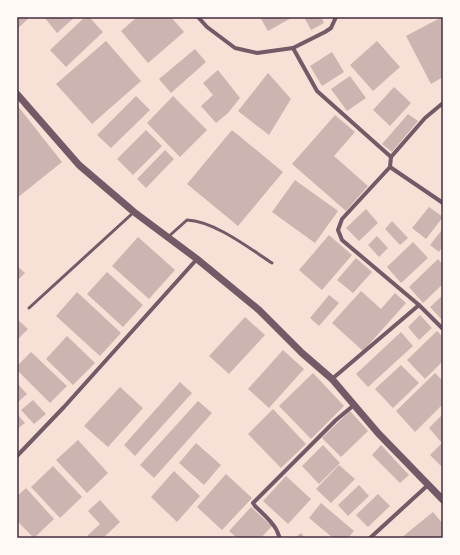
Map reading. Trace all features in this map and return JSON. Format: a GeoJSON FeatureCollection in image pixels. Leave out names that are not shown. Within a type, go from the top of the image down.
{"type":"FeatureCollection","features":[{"type":"Feature","properties":{"kind":"street"},"geometry":{"type":"LineString","coordinates":[[198,17],[207,27],[235,48],[257,53],[293,48],[331,28],[336,17]]}},
{"type":"Feature","properties":{"kind":"street"},"geometry":{"type":"LineString","coordinates":[[293,48],[317,91],[390,157]]}},
{"type":"Feature","properties":{"kind":"street"},"geometry":{"type":"LineString","coordinates":[[17,94],[79,165],[134,212],[197,259],[259,310],[302,353],[332,379],[378,432],[443,500]]}},
{"type":"Feature","properties":{"kind":"street"},"geometry":{"type":"LineString","coordinates":[[443,103],[425,118],[390,157],[390,167],[342,219],[338,230],[342,240],[443,328]]}},
{"type":"Feature","properties":{"kind":"street"},"geometry":{"type":"LineString","coordinates":[[390,167],[443,202]]}},
{"type":"Feature","properties":{"kind":"street"},"geometry":{"type":"LineString","coordinates":[[17,456],[64,407],[197,259]]}},
{"type":"Feature","properties":{"kind":"street"},"geometry":{"type":"LineString","coordinates":[[332,379],[419,306]]}},
{"type":"Feature","properties":{"kind":"street"},"geometry":{"type":"LineString","coordinates":[[280,538],[272,523],[254,506],[253,503],[336,420],[354,405]]}},
{"type":"Feature","properties":{"kind":"street"},"geometry":{"type":"LineString","coordinates":[[370,538],[428,486]]}},
{"type":"Feature","properties":{"kind":"lane"},"geometry":{"type":"LineString","coordinates":[[28,308],[134,212]]}},
{"type":"Feature","properties":{"kind":"lane"},"geometry":{"type":"LineString","coordinates":[[168,237],[187,220],[198,220],[230,236],[272,263]]}},
{"type":"Feature","properties":{"kind":"building"},"geometry":{"type":"Polygon","coordinates":[[[17,17],[30,17],[17,29],[17,17]]]}},
{"type":"Feature","properties":{"kind":"building"},"geometry":{"type":"Polygon","coordinates":[[[44,17],[75,17],[57,33],[44,17]]]}},
{"type":"Feature","properties":{"kind":"building"},"geometry":{"type":"Polygon","coordinates":[[[85,17],[89,17],[103,32],[66,67],[50,50],[85,17]]]}},
{"type":"Feature","properties":{"kind":"building"},"geometry":{"type":"Polygon","coordinates":[[[137,17],[171,17],[184,32],[148,63],[121,31],[137,17]]]}},
{"type":"Feature","properties":{"kind":"building"},"geometry":{"type":"Polygon","coordinates":[[[260,17],[293,17],[268,31],[260,17]]]}},
{"type":"Feature","properties":{"kind":"building"},"geometry":{"type":"Polygon","coordinates":[[[304,17],[321,17],[324,23],[311,30],[304,17]]]}},
{"type":"Feature","properties":{"kind":"building"},"geometry":{"type":"Polygon","coordinates":[[[442,17],[443,77],[431,84],[406,36],[442,17]]]}},
{"type":"Feature","properties":{"kind":"building"},"geometry":{"type":"Polygon","coordinates":[[[106,41],[141,81],[92,124],[56,84],[106,41]]]}},
{"type":"Feature","properties":{"kind":"building"},"geometry":{"type":"Polygon","coordinates":[[[377,41],[400,67],[373,91],[350,65],[377,41]]]}},
{"type":"Feature","properties":{"kind":"building"},"geometry":{"type":"Polygon","coordinates":[[[195,49],[206,62],[171,93],[159,79],[195,49]]]}},
{"type":"Feature","properties":{"kind":"building"},"geometry":{"type":"Polygon","coordinates":[[[332,52],[344,72],[322,86],[310,66],[332,52]]]}},
{"type":"Feature","properties":{"kind":"building"},"geometry":{"type":"Polygon","coordinates":[[[218,70],[240,98],[228,113],[216,123],[201,106],[213,95],[203,83],[218,70]]]}},
{"type":"Feature","properties":{"kind":"building"},"geometry":{"type":"Polygon","coordinates":[[[268,73],[291,99],[269,135],[238,111],[268,73]]]}},
{"type":"Feature","properties":{"kind":"building"},"geometry":{"type":"Polygon","coordinates":[[[350,76],[366,98],[347,111],[331,89],[350,76]]]}},
{"type":"Feature","properties":{"kind":"building"},"geometry":{"type":"Polygon","coordinates":[[[394,87],[411,103],[390,126],[373,110],[394,87]]]}},
{"type":"Feature","properties":{"kind":"building"},"geometry":{"type":"Polygon","coordinates":[[[136,96],[150,110],[111,148],[97,135],[136,96]]]}},
{"type":"Feature","properties":{"kind":"building"},"geometry":{"type":"Polygon","coordinates":[[[173,96],[207,130],[180,157],[147,123],[173,96]]]}},
{"type":"Feature","properties":{"kind":"building"},"geometry":{"type":"Polygon","coordinates":[[[17,105],[62,162],[17,198],[17,105]]]}},
{"type":"Feature","properties":{"kind":"building"},"geometry":{"type":"Polygon","coordinates":[[[408,114],[418,121],[392,152],[382,144],[408,114]]]}},
{"type":"Feature","properties":{"kind":"building"},"geometry":{"type":"Polygon","coordinates":[[[335,115],[355,132],[334,156],[368,186],[346,211],[292,164],[335,115]]]}},
{"type":"Feature","properties":{"kind":"building"},"geometry":{"type":"Polygon","coordinates":[[[146,130],[162,146],[133,175],[117,159],[146,130]]]}},
{"type":"Feature","properties":{"kind":"building"},"geometry":{"type":"Polygon","coordinates":[[[232,130],[283,172],[238,226],[187,184],[232,130]]]}},
{"type":"Feature","properties":{"kind":"building"},"geometry":{"type":"Polygon","coordinates":[[[165,150],[174,159],[146,188],[137,179],[165,150]]]}},
{"type":"Feature","properties":{"kind":"building"},"geometry":{"type":"Polygon","coordinates":[[[295,180],[338,211],[315,243],[272,212],[295,180]]]}},
{"type":"Feature","properties":{"kind":"building"},"geometry":{"type":"Polygon","coordinates":[[[429,207],[443,217],[426,239],[412,228],[429,207]]]}},
{"type":"Feature","properties":{"kind":"building"},"geometry":{"type":"Polygon","coordinates":[[[366,209],[378,223],[359,241],[346,228],[366,209]]]}},
{"type":"Feature","properties":{"kind":"building"},"geometry":{"type":"Polygon","coordinates":[[[392,221],[408,238],[400,245],[385,229],[392,221]]]}},
{"type":"Feature","properties":{"kind":"building"},"geometry":{"type":"Polygon","coordinates":[[[441,231],[443,232],[443,246],[439,252],[430,245],[441,231]]]}},
{"type":"Feature","properties":{"kind":"building"},"geometry":{"type":"Polygon","coordinates":[[[329,235],[352,255],[322,290],[299,270],[329,235]]]}},
{"type":"Feature","properties":{"kind":"building"},"geometry":{"type":"Polygon","coordinates":[[[377,236],[388,248],[379,257],[368,245],[377,236]]]}},
{"type":"Feature","properties":{"kind":"building"},"geometry":{"type":"Polygon","coordinates":[[[138,237],[175,270],[149,299],[112,266],[138,237]]]}},
{"type":"Feature","properties":{"kind":"building"},"geometry":{"type":"Polygon","coordinates":[[[413,242],[428,258],[401,283],[387,267],[413,242]]]}},
{"type":"Feature","properties":{"kind":"building"},"geometry":{"type":"Polygon","coordinates":[[[356,258],[372,272],[353,293],[337,280],[356,258]]]}},
{"type":"Feature","properties":{"kind":"building"},"geometry":{"type":"Polygon","coordinates":[[[438,259],[443,265],[443,284],[423,303],[409,287],[438,259]]]}},
{"type":"Feature","properties":{"kind":"building"},"geometry":{"type":"Polygon","coordinates":[[[17,266],[25,273],[17,281],[17,266]]]}},
{"type":"Feature","properties":{"kind":"building"},"geometry":{"type":"Polygon","coordinates":[[[107,272],[143,305],[123,327],[87,294],[107,272]]]}},
{"type":"Feature","properties":{"kind":"building"},"geometry":{"type":"Polygon","coordinates":[[[361,291],[381,309],[395,293],[406,303],[363,351],[332,323],[361,291]]]}},
{"type":"Feature","properties":{"kind":"building"},"geometry":{"type":"Polygon","coordinates":[[[77,292],[121,333],[100,356],[56,316],[77,292]]]}},
{"type":"Feature","properties":{"kind":"building"},"geometry":{"type":"Polygon","coordinates":[[[329,295],[339,303],[319,326],[310,318],[329,295]]]}},
{"type":"Feature","properties":{"kind":"building"},"geometry":{"type":"Polygon","coordinates":[[[443,295],[443,321],[430,307],[443,295]]]}},
{"type":"Feature","properties":{"kind":"building"},"geometry":{"type":"Polygon","coordinates":[[[420,315],[432,328],[419,340],[408,327],[420,315]]]}},
{"type":"Feature","properties":{"kind":"building"},"geometry":{"type":"Polygon","coordinates":[[[245,317],[265,335],[229,374],[209,356],[245,317]]]}},
{"type":"Feature","properties":{"kind":"building"},"geometry":{"type":"Polygon","coordinates":[[[17,319],[28,329],[17,340],[17,319]]]}},
{"type":"Feature","properties":{"kind":"building"},"geometry":{"type":"Polygon","coordinates":[[[437,331],[443,337],[443,361],[425,379],[407,360],[437,331]]]}},
{"type":"Feature","properties":{"kind":"building"},"geometry":{"type":"Polygon","coordinates":[[[401,332],[413,346],[368,387],[356,374],[401,332]]]}},
{"type":"Feature","properties":{"kind":"building"},"geometry":{"type":"Polygon","coordinates":[[[67,336],[95,363],[73,385],[46,359],[67,336]]]}},
{"type":"Feature","properties":{"kind":"building"},"geometry":{"type":"Polygon","coordinates":[[[283,350],[304,369],[269,408],[248,389],[283,350]]]}},
{"type":"Feature","properties":{"kind":"building"},"geometry":{"type":"Polygon","coordinates":[[[31,352],[67,386],[50,403],[17,370],[17,366],[31,352]]]}},
{"type":"Feature","properties":{"kind":"building"},"geometry":{"type":"Polygon","coordinates":[[[401,365],[419,383],[393,408],[375,389],[401,365]]]}},
{"type":"Feature","properties":{"kind":"building"},"geometry":{"type":"Polygon","coordinates":[[[313,373],[344,406],[311,439],[279,406],[313,373]]]}},
{"type":"Feature","properties":{"kind":"building"},"geometry":{"type":"Polygon","coordinates":[[[435,373],[443,381],[443,404],[415,432],[396,411],[435,373]]]}},
{"type":"Feature","properties":{"kind":"building"},"geometry":{"type":"Polygon","coordinates":[[[180,382],[192,393],[135,456],[124,445],[180,382]]]}},
{"type":"Feature","properties":{"kind":"building"},"geometry":{"type":"Polygon","coordinates":[[[17,383],[27,394],[17,403],[17,383]]]}},
{"type":"Feature","properties":{"kind":"building"},"geometry":{"type":"Polygon","coordinates":[[[120,387],[143,408],[108,447],[84,426],[120,387]]]}},
{"type":"Feature","properties":{"kind":"building"},"geometry":{"type":"Polygon","coordinates":[[[33,400],[46,414],[34,424],[21,410],[33,400]]]}},
{"type":"Feature","properties":{"kind":"building"},"geometry":{"type":"Polygon","coordinates":[[[198,401],[212,413],[154,478],[140,465],[198,401]]]}},
{"type":"Feature","properties":{"kind":"building"},"geometry":{"type":"Polygon","coordinates":[[[273,409],[306,444],[281,468],[248,434],[273,409]]]}},
{"type":"Feature","properties":{"kind":"building"},"geometry":{"type":"Polygon","coordinates":[[[350,411],[368,431],[341,457],[322,438],[350,411]]]}},
{"type":"Feature","properties":{"kind":"building"},"geometry":{"type":"Polygon","coordinates":[[[17,414],[25,423],[17,429],[17,414]]]}},
{"type":"Feature","properties":{"kind":"building"},"geometry":{"type":"Polygon","coordinates":[[[443,414],[443,440],[441,442],[429,428],[443,414]]]}},
{"type":"Feature","properties":{"kind":"building"},"geometry":{"type":"Polygon","coordinates":[[[78,440],[108,473],[87,493],[56,460],[78,440]]]}},
{"type":"Feature","properties":{"kind":"building"},"geometry":{"type":"Polygon","coordinates":[[[443,442],[443,468],[430,455],[443,442]]]}},
{"type":"Feature","properties":{"kind":"building"},"geometry":{"type":"Polygon","coordinates":[[[196,443],[221,465],[204,485],[179,463],[196,443]]]}},
{"type":"Feature","properties":{"kind":"building"},"geometry":{"type":"Polygon","coordinates":[[[323,445],[340,463],[319,484],[302,466],[323,445]]]}},
{"type":"Feature","properties":{"kind":"building"},"geometry":{"type":"Polygon","coordinates":[[[381,445],[409,475],[400,483],[372,455],[381,445]]]}},
{"type":"Feature","properties":{"kind":"building"},"geometry":{"type":"Polygon","coordinates":[[[339,465],[355,479],[331,503],[316,489],[339,465]]]}},
{"type":"Feature","properties":{"kind":"building"},"geometry":{"type":"Polygon","coordinates":[[[53,466],[82,497],[60,518],[31,487],[53,466]]]}},
{"type":"Feature","properties":{"kind":"building"},"geometry":{"type":"Polygon","coordinates":[[[174,471],[200,496],[177,522],[151,497],[174,471]]]}},
{"type":"Feature","properties":{"kind":"building"},"geometry":{"type":"Polygon","coordinates":[[[226,474],[252,498],[222,530],[197,507],[226,474]]]}},
{"type":"Feature","properties":{"kind":"building"},"geometry":{"type":"Polygon","coordinates":[[[286,476],[311,499],[288,524],[263,501],[286,476]]]}},
{"type":"Feature","properties":{"kind":"building"},"geometry":{"type":"Polygon","coordinates":[[[359,485],[369,496],[348,516],[338,505],[359,485]]]}},
{"type":"Feature","properties":{"kind":"building"},"geometry":{"type":"Polygon","coordinates":[[[26,488],[54,519],[34,538],[17,521],[17,496],[26,488]]]}},
{"type":"Feature","properties":{"kind":"building"},"geometry":{"type":"Polygon","coordinates":[[[378,494],[390,506],[368,527],[356,515],[378,494]]]}},
{"type":"Feature","properties":{"kind":"building"},"geometry":{"type":"Polygon","coordinates":[[[100,500],[120,522],[103,538],[85,538],[100,524],[88,511],[100,500]]]}},
{"type":"Feature","properties":{"kind":"building"},"geometry":{"type":"Polygon","coordinates":[[[321,503],[354,531],[348,538],[333,538],[309,518],[321,503]]]}},
{"type":"Feature","properties":{"kind":"building"},"geometry":{"type":"Polygon","coordinates":[[[251,507],[272,526],[261,538],[237,538],[229,531],[251,507]]]}},
{"type":"Feature","properties":{"kind":"building"},"geometry":{"type":"Polygon","coordinates":[[[433,512],[443,524],[443,538],[401,538],[433,512]]]}},
{"type":"Feature","properties":{"kind":"building"},"geometry":{"type":"Polygon","coordinates":[[[301,533],[305,538],[295,538],[301,533]]]}}]}
